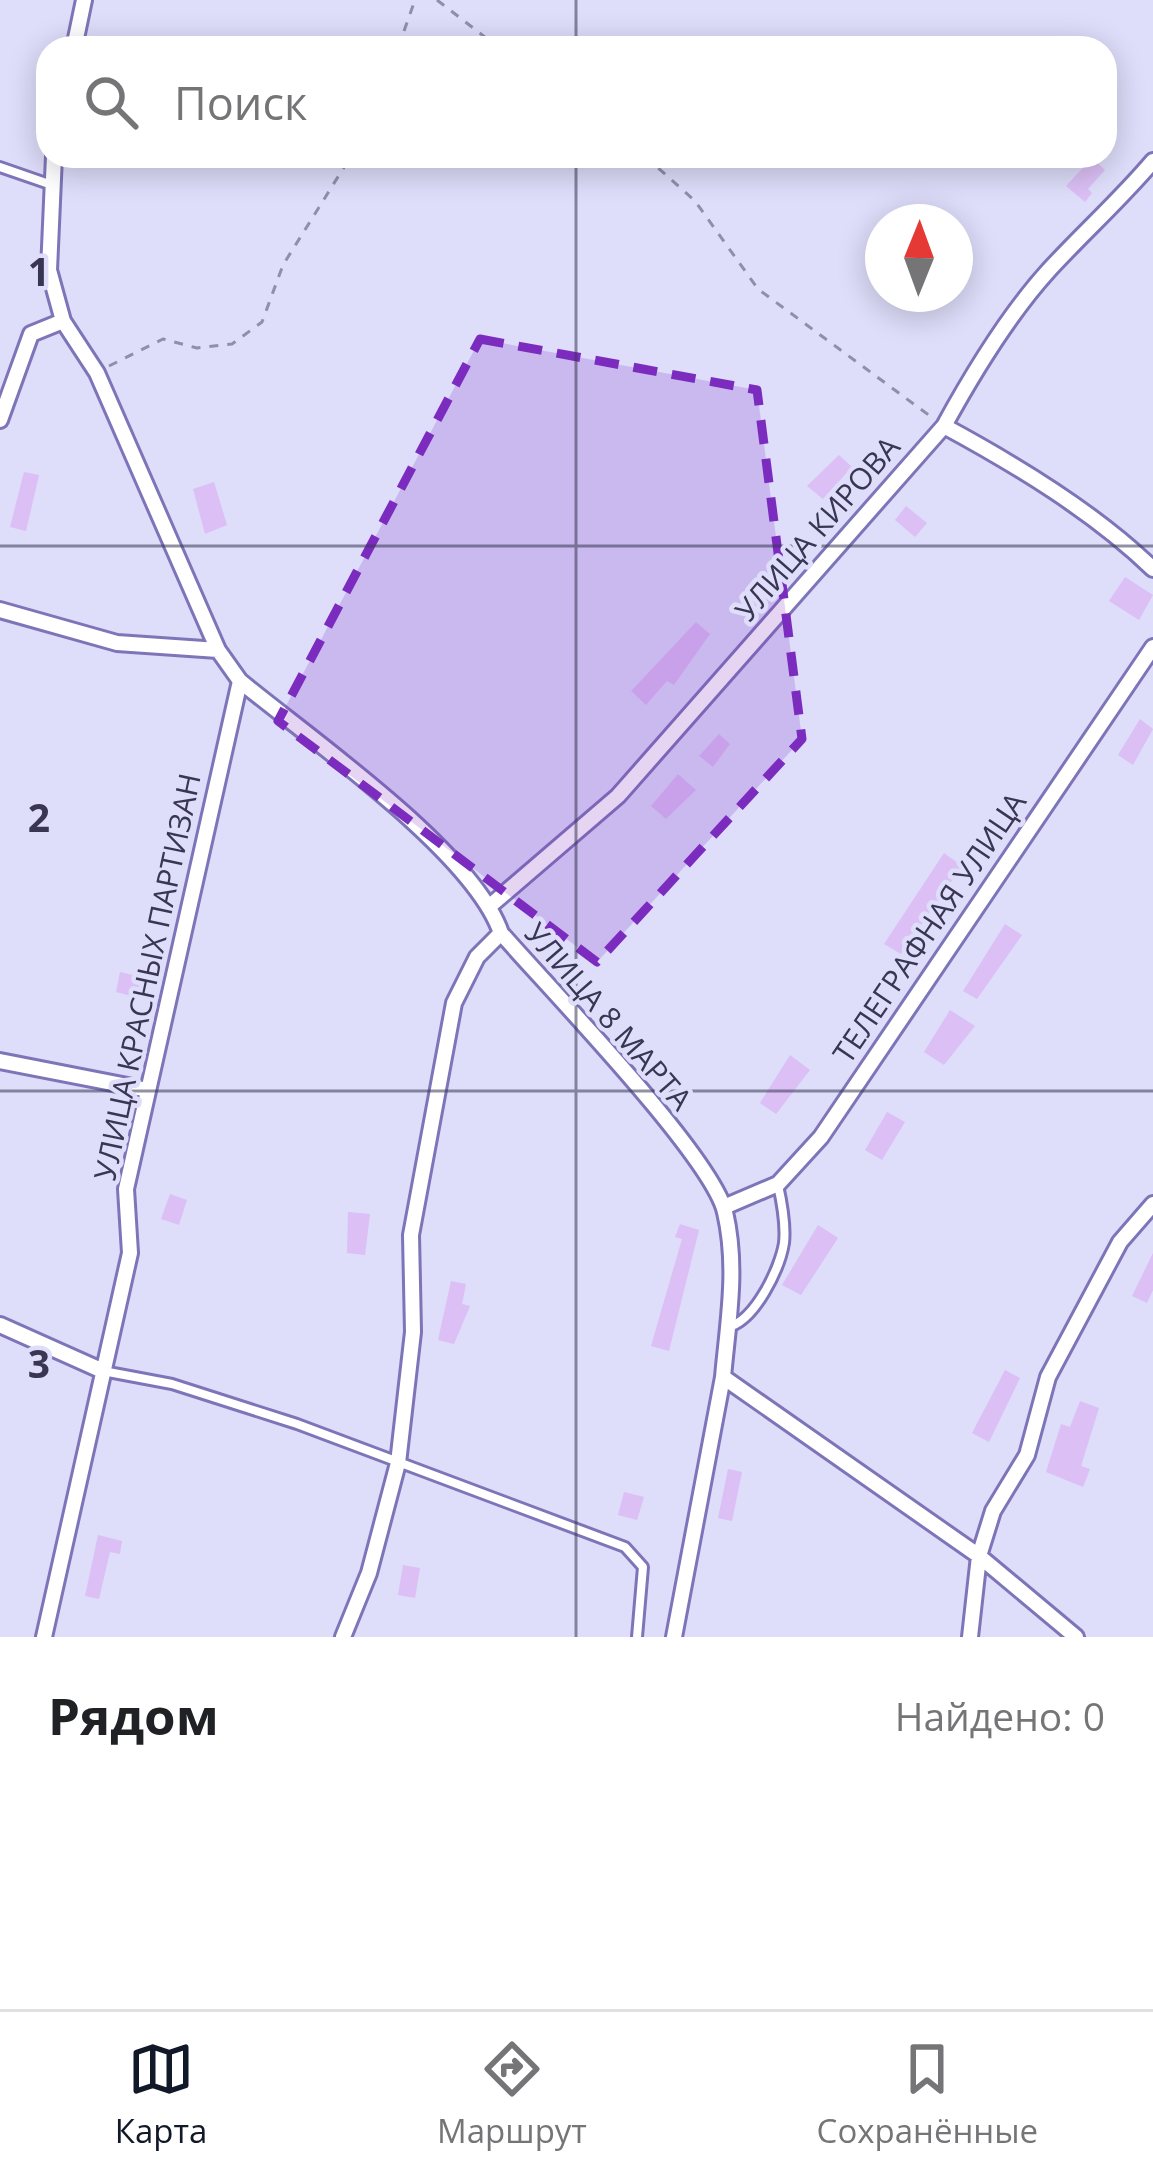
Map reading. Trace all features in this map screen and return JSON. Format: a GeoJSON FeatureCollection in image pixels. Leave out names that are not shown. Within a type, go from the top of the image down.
{"type":"FeatureCollection","features":[{"type":"Feature","properties":{"kind":"street"},"geometry":{"type":"LineString","coordinates":[[76,36],[84,0]]}},
{"type":"Feature","properties":{"kind":"street","name":"УЛИЦА КИРОВА"},"geometry":{"type":"LineString","coordinates":[[491,905],[618,796],[944,426],[970,379],[1047,272],[1113,209],[1153,161]]}},
{"type":"Feature","properties":{"kind":"street","name":"УЛИЦА 8 МАРТА"},"geometry":{"type":"LineString","coordinates":[[52,168],[49,270],[64,321],[97,373],[218,650],[240,681],[420,830],[491,905],[501,933],[646,1100],[724,1207],[734,1269],[723,1377]]}},
{"type":"Feature","properties":{"kind":"street"},"geometry":{"type":"LineString","coordinates":[[0,420],[31,334],[64,321]]}},
{"type":"Feature","properties":{"kind":"street"},"geometry":{"type":"LineString","coordinates":[[944,426],[1052,494],[1153,569]]}},
{"type":"Feature","properties":{"kind":"street"},"geometry":{"type":"LineString","coordinates":[[0,610],[117,643],[218,650]]}},
{"type":"Feature","properties":{"kind":"street","name":"ТЕЛЕГРАФНАЯ УЛИЦА"},"geometry":{"type":"LineString","coordinates":[[724,1207],[778,1184],[821,1137],[1153,647]]}},
{"type":"Feature","properties":{"kind":"street","name":"УЛИЦА КРАСНЫХ ПАРТИЗАН"},"geometry":{"type":"LineString","coordinates":[[44,1637],[130,1253],[126,1189],[240,681]]}},
{"type":"Feature","properties":{"kind":"street"},"geometry":{"type":"LineString","coordinates":[[343,1637],[369,1573],[398,1463],[413,1332],[411,1235],[454,1003],[477,957],[501,933]]}},
{"type":"Feature","properties":{"kind":"street"},"geometry":{"type":"LineString","coordinates":[[0,1061],[148,1090]]}},
{"type":"Feature","properties":{"kind":"street"},"geometry":{"type":"LineString","coordinates":[[970,1637],[979,1556],[993,1510],[1028,1455],[1048,1377],[1120,1242],[1153,1204]]}},
{"type":"Feature","properties":{"kind":"street"},"geometry":{"type":"LineString","coordinates":[[0,1325],[103,1371]]}},
{"type":"Feature","properties":{"kind":"street"},"geometry":{"type":"LineString","coordinates":[[674,1637],[723,1377],[979,1556],[1076,1637]]}},
{"type":"Feature","properties":{"kind":"lane"},"geometry":{"type":"LineString","coordinates":[[0,167],[49,184]]}},
{"type":"Feature","properties":{"kind":"lane"},"geometry":{"type":"LineString","coordinates":[[728,1327],[750,1312],[778,1264],[785,1239],[778,1184]]}},
{"type":"Feature","properties":{"kind":"lane"},"geometry":{"type":"LineString","coordinates":[[103,1371],[172,1384],[578,1525],[625,1547],[643,1567],[638,1637]]}},
{"type":"Feature","properties":{"kind":"path"},"geometry":{"type":"LineString","coordinates":[[402,36],[415,0]]}},
{"type":"Feature","properties":{"kind":"path"},"geometry":{"type":"LineString","coordinates":[[437,0],[484,36]]}},
{"type":"Feature","properties":{"kind":"path"},"geometry":{"type":"LineString","coordinates":[[97,373],[163,339],[197,348],[232,344],[262,322],[283,266],[344,168]]}},
{"type":"Feature","properties":{"kind":"path"},"geometry":{"type":"LineString","coordinates":[[658,168],[694,201],[758,289],[944,426]]}},
{"type":"Feature","properties":{"kind":"highlighted area"},"geometry":{"type":"Polygon","coordinates":[[[480,339],[757,390],[802,739],[597,962],[278,721],[480,339]]]}},
{"type":"Feature","properties":{"kind":"building"},"geometry":{"type":"Polygon","coordinates":[[[1083,168],[1105,170],[1088,189],[1092,193],[1085,202],[1066,186],[1083,168]]]}},
{"type":"Feature","properties":{"kind":"building"},"geometry":{"type":"Polygon","coordinates":[[[839,455],[852,467],[823,499],[807,486],[839,455]]]}},
{"type":"Feature","properties":{"kind":"building"},"geometry":{"type":"Polygon","coordinates":[[[24,472],[39,475],[26,531],[10,527],[24,472]]]}},
{"type":"Feature","properties":{"kind":"building"},"geometry":{"type":"Polygon","coordinates":[[[214,482],[227,525],[205,534],[193,489],[214,482]]]}},
{"type":"Feature","properties":{"kind":"building"},"geometry":{"type":"Polygon","coordinates":[[[906,506],[927,523],[915,537],[895,520],[906,506]]]}},
{"type":"Feature","properties":{"kind":"building"},"geometry":{"type":"Polygon","coordinates":[[[1125,577],[1153,595],[1139,620],[1109,601],[1125,577]]]}},
{"type":"Feature","properties":{"kind":"building"},"geometry":{"type":"Polygon","coordinates":[[[696,622],[710,634],[674,685],[667,681],[646,705],[631,691],[696,622]]]}},
{"type":"Feature","properties":{"kind":"building"},"geometry":{"type":"Polygon","coordinates":[[[1140,719],[1153,729],[1133,765],[1118,755],[1140,719]]]}},
{"type":"Feature","properties":{"kind":"building"},"geometry":{"type":"Polygon","coordinates":[[[719,734],[730,744],[713,767],[699,756],[719,734]]]}},
{"type":"Feature","properties":{"kind":"building"},"geometry":{"type":"Polygon","coordinates":[[[678,774],[696,790],[666,819],[651,806],[678,774]]]}},
{"type":"Feature","properties":{"kind":"building"},"geometry":{"type":"Polygon","coordinates":[[[944,853],[962,866],[901,954],[884,944],[944,853]]]}},
{"type":"Feature","properties":{"kind":"building"},"geometry":{"type":"Polygon","coordinates":[[[1005,924],[1022,935],[977,999],[963,991],[1005,924]]]}},
{"type":"Feature","properties":{"kind":"building"},"geometry":{"type":"Polygon","coordinates":[[[120,972],[145,978],[140,998],[116,992],[120,972]]]}},
{"type":"Feature","properties":{"kind":"building"},"geometry":{"type":"Polygon","coordinates":[[[950,1010],[975,1026],[944,1065],[924,1052],[950,1010]]]}},
{"type":"Feature","properties":{"kind":"building"},"geometry":{"type":"Polygon","coordinates":[[[790,1055],[810,1070],[776,1114],[760,1103],[790,1055]]]}},
{"type":"Feature","properties":{"kind":"building"},"geometry":{"type":"Polygon","coordinates":[[[887,1112],[905,1122],[882,1160],[865,1150],[887,1112]]]}},
{"type":"Feature","properties":{"kind":"building"},"geometry":{"type":"Polygon","coordinates":[[[170,1194],[187,1200],[179,1225],[161,1219],[170,1194]]]}},
{"type":"Feature","properties":{"kind":"building"},"geometry":{"type":"Polygon","coordinates":[[[348,1212],[370,1214],[365,1255],[347,1253],[348,1212]]]}},
{"type":"Feature","properties":{"kind":"building"},"geometry":{"type":"Polygon","coordinates":[[[680,1224],[699,1230],[669,1351],[651,1346],[682,1239],[675,1237],[680,1224]]]}},
{"type":"Feature","properties":{"kind":"building"},"geometry":{"type":"Polygon","coordinates":[[[818,1225],[838,1238],[801,1295],[782,1285],[818,1225]]]}},
{"type":"Feature","properties":{"kind":"building"},"geometry":{"type":"Polygon","coordinates":[[[1153,1253],[1153,1290],[1147,1303],[1132,1296],[1153,1253]]]}},
{"type":"Feature","properties":{"kind":"building"},"geometry":{"type":"Polygon","coordinates":[[[451,1281],[466,1284],[462,1304],[470,1306],[454,1344],[438,1340],[451,1281]]]}},
{"type":"Feature","properties":{"kind":"building"},"geometry":{"type":"Polygon","coordinates":[[[1005,1370],[1020,1378],[989,1442],[972,1433],[1005,1370]]]}},
{"type":"Feature","properties":{"kind":"building"},"geometry":{"type":"Polygon","coordinates":[[[1080,1401],[1099,1408],[1081,1466],[1090,1469],[1083,1487],[1046,1472],[1061,1424],[1070,1427],[1080,1401]]]}},
{"type":"Feature","properties":{"kind":"building"},"geometry":{"type":"Polygon","coordinates":[[[728,1469],[742,1472],[732,1521],[718,1518],[728,1469]]]}},
{"type":"Feature","properties":{"kind":"building"},"geometry":{"type":"Polygon","coordinates":[[[624,1492],[644,1497],[637,1520],[618,1515],[624,1492]]]}},
{"type":"Feature","properties":{"kind":"building"},"geometry":{"type":"Polygon","coordinates":[[[98,1535],[122,1541],[120,1554],[110,1552],[99,1599],[85,1596],[98,1535]]]}},
{"type":"Feature","properties":{"kind":"building"},"geometry":{"type":"Polygon","coordinates":[[[403,1565],[420,1568],[415,1598],[398,1595],[403,1565]]]}}]}
